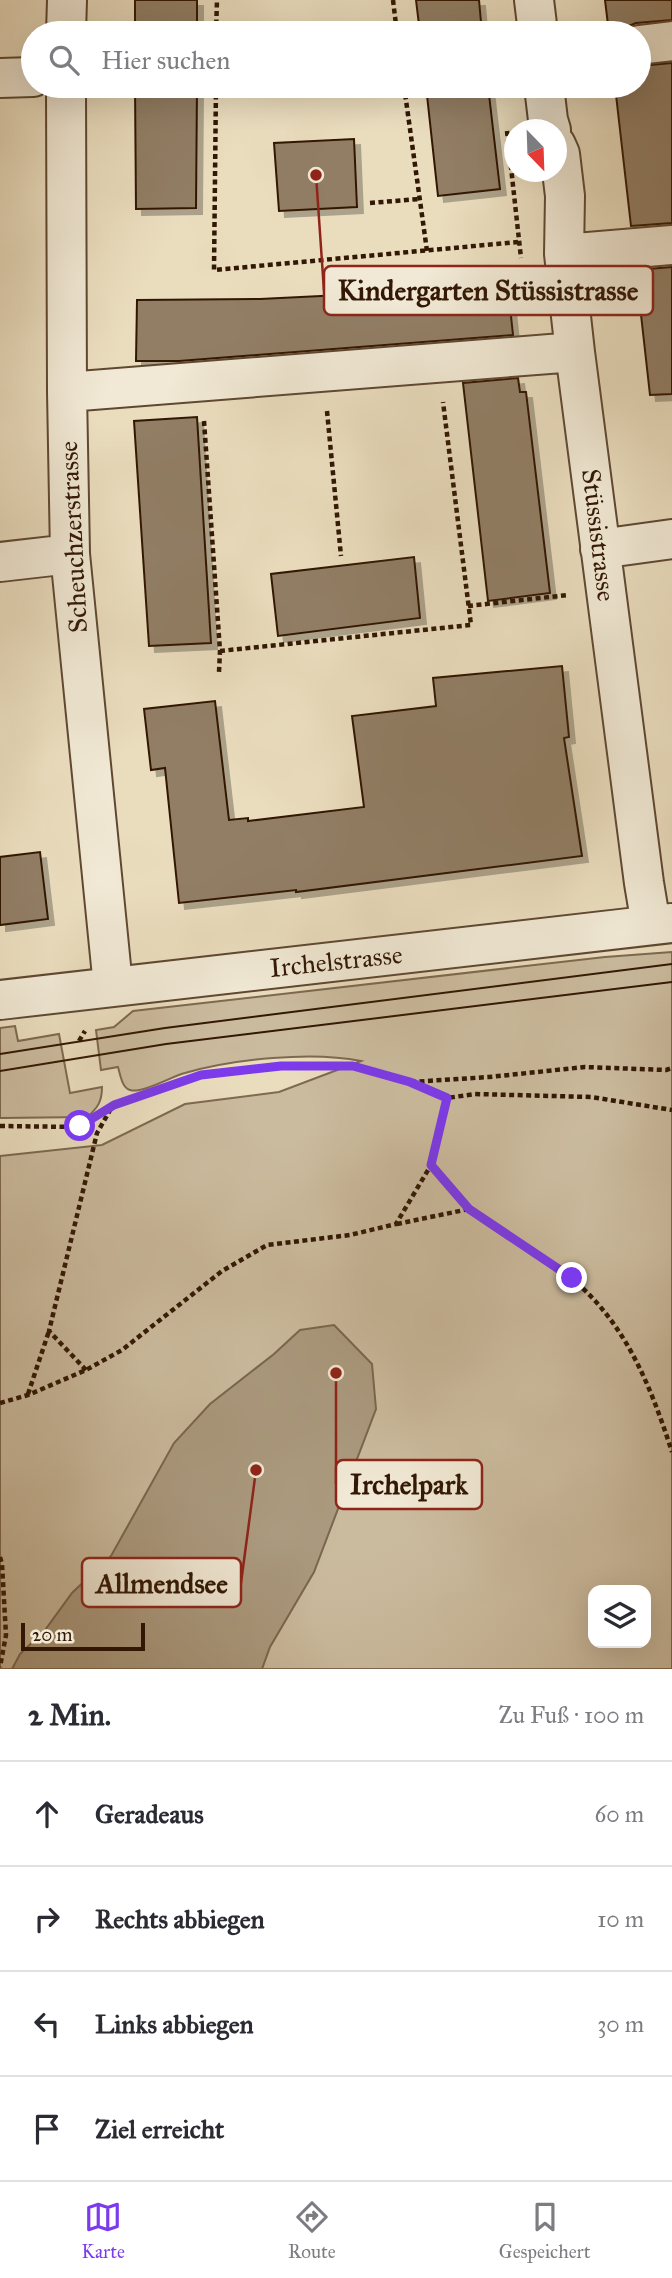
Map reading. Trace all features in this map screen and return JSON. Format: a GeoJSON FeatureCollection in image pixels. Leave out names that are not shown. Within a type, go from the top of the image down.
{"type":"FeatureCollection","features":[{"type":"Feature","properties":{"kind":"street"},"geometry":{"type":"LineString","coordinates":[[66,21],[67,0]]}},
{"type":"Feature","properties":{"kind":"street"},"geometry":{"type":"LineString","coordinates":[[534,0],[537,21]]}},
{"type":"Feature","properties":{"kind":"street"},"geometry":{"type":"LineString","coordinates":[[651,43],[672,41]]}},
{"type":"Feature","properties":{"kind":"street"},"geometry":{"type":"LineString","coordinates":[[0,78],[21,77]]}},
{"type":"Feature","properties":{"kind":"street","name":"Scheuchzerstrasse"},"geometry":{"type":"LineString","coordinates":[[66,98],[66,392],[70,554],[113,986]]}},
{"type":"Feature","properties":{"kind":"street"},"geometry":{"type":"LineString","coordinates":[[545,98],[548,119]]}},
{"type":"Feature","properties":{"kind":"street","name":"Stüssistrasse"},"geometry":{"type":"LineString","coordinates":[[563,182],[564,254],[575,352],[643,883],[661,924]]}},
{"type":"Feature","properties":{"kind":"street"},"geometry":{"type":"LineString","coordinates":[[564,254],[672,245]]}},
{"type":"Feature","properties":{"kind":"street"},"geometry":{"type":"LineString","coordinates":[[66,392],[575,352]]}},
{"type":"Feature","properties":{"kind":"street"},"geometry":{"type":"LineString","coordinates":[[600,549],[672,539]]}},
{"type":"Feature","properties":{"kind":"street"},"geometry":{"type":"LineString","coordinates":[[0,562],[70,554]]}},
{"type":"Feature","properties":{"kind":"street","name":"Irchelstrasse"},"geometry":{"type":"LineString","coordinates":[[0,1000],[661,924]]}},
{"type":"Feature","properties":{"kind":"path"},"geometry":{"type":"LineString","coordinates":[[216,21],[217,0]]}},
{"type":"Feature","properties":{"kind":"path"},"geometry":{"type":"LineString","coordinates":[[393,0],[396,21]]}},
{"type":"Feature","properties":{"kind":"path"},"geometry":{"type":"LineString","coordinates":[[216,98],[214,270],[518,242]]}},
{"type":"Feature","properties":{"kind":"path"},"geometry":{"type":"LineString","coordinates":[[406,98],[428,251]]}},
{"type":"Feature","properties":{"kind":"path"},"geometry":{"type":"LineString","coordinates":[[370,203],[419,199]]}},
{"type":"Feature","properties":{"kind":"path"},"geometry":{"type":"LineString","coordinates":[[220,651],[471,625],[438,363]]}},
{"type":"Feature","properties":{"kind":"path"},"geometry":{"type":"LineString","coordinates":[[323,372],[341,556]]}},
{"type":"Feature","properties":{"kind":"path"},"geometry":{"type":"LineString","coordinates":[[202,382],[220,651],[219,672]]}},
{"type":"Feature","properties":{"kind":"path"},"geometry":{"type":"LineString","coordinates":[[468,606],[571,594]]}},
{"type":"Feature","properties":{"kind":"path"},"geometry":{"type":"LineString","coordinates":[[0,1126],[80,1126],[114,1105],[201,1075],[281,1066],[353,1066],[410,1082],[447,1098],[475,1094],[590,1097],[672,1110]]}},
{"type":"Feature","properties":{"kind":"path"},"geometry":{"type":"LineString","coordinates":[[410,1082],[585,1067],[672,1068]]}},
{"type":"Feature","properties":{"kind":"path"},"geometry":{"type":"LineString","coordinates":[[396,1224],[431,1165],[447,1098]]}},
{"type":"Feature","properties":{"kind":"path"},"geometry":{"type":"LineString","coordinates":[[27,1395],[49,1331],[97,1133],[114,1105]]}},
{"type":"Feature","properties":{"kind":"path"},"geometry":{"type":"LineString","coordinates":[[431,1165],[469,1209],[572,1278],[608,1316],[634,1355],[654,1397],[672,1452]]}},
{"type":"Feature","properties":{"kind":"path"},"geometry":{"type":"LineString","coordinates":[[0,1403],[27,1395],[86,1370],[122,1350],[222,1271],[267,1245],[350,1235],[469,1209]]}},
{"type":"Feature","properties":{"kind":"path"},"geometry":{"type":"LineString","coordinates":[[49,1331],[86,1370]]}},
{"type":"Feature","properties":{"kind":"path"},"geometry":{"type":"LineString","coordinates":[[0,1557],[6,1635],[0,1667]]}},
{"type":"Feature","properties":{"kind":"shaded area"},"geometry":{"type":"Polygon","coordinates":[[[672,952],[672,1669],[0,1669],[0,1156],[102,1145],[185,1104],[279,1092],[361,1061],[319,1057],[249,1060],[205,1068],[142,1089],[130,1090],[123,1084],[118,1067],[101,1070],[96,1030],[114,1027],[133,1011],[605,957],[672,952]]]}},
{"type":"Feature","properties":{"kind":"shaded area"},"geometry":{"type":"Polygon","coordinates":[[[15,1026],[18,1041],[59,1034],[70,1093],[102,1087],[99,1104],[87,1117],[0,1118],[0,1028],[15,1026]]]}},
{"type":"Feature","properties":{"kind":"shaded area"},"geometry":{"type":"Polygon","coordinates":[[[334,1325],[372,1364],[376,1409],[314,1572],[270,1647],[262,1669],[12,1669],[20,1654],[45,1630],[72,1593],[111,1556],[174,1443],[210,1404],[300,1330],[334,1325]]]}},
{"type":"Feature","properties":{"kind":"building"},"geometry":{"type":"Polygon","coordinates":[[[135,0],[197,0],[197,21],[135,21],[135,0]]]}},
{"type":"Feature","properties":{"kind":"building"},"geometry":{"type":"Polygon","coordinates":[[[416,0],[479,0],[481,21],[419,21],[416,0]]]}},
{"type":"Feature","properties":{"kind":"building"},"geometry":{"type":"Polygon","coordinates":[[[605,0],[672,0],[672,20],[608,21],[605,0]]]}},
{"type":"Feature","properties":{"kind":"building"},"geometry":{"type":"Polygon","coordinates":[[[672,63],[672,223],[631,226],[616,98],[651,98],[651,65],[672,63]]]}},
{"type":"Feature","properties":{"kind":"building"},"geometry":{"type":"Polygon","coordinates":[[[135,98],[197,98],[196,208],[136,209],[135,98]]]}},
{"type":"Feature","properties":{"kind":"building"},"geometry":{"type":"Polygon","coordinates":[[[427,98],[489,98],[500,189],[438,196],[427,98]]]}},
{"type":"Feature","properties":{"kind":"building"},"geometry":{"type":"Polygon","coordinates":[[[354,139],[357,207],[279,211],[274,143],[354,139]]]}},
{"type":"Feature","properties":{"kind":"building"},"geometry":{"type":"Polygon","coordinates":[[[672,267],[672,394],[650,395],[636,270],[672,267]]]}},
{"type":"Feature","properties":{"kind":"building"},"geometry":{"type":"Polygon","coordinates":[[[507,278],[513,335],[179,361],[136,361],[137,300],[260,299],[382,293],[507,278]]]}},
{"type":"Feature","properties":{"kind":"building"},"geometry":{"type":"Polygon","coordinates":[[[518,378],[520,392],[526,392],[550,593],[488,601],[463,383],[518,378]]]}},
{"type":"Feature","properties":{"kind":"building"},"geometry":{"type":"Polygon","coordinates":[[[197,417],[211,643],[149,646],[134,421],[197,417]]]}},
{"type":"Feature","properties":{"kind":"building"},"geometry":{"type":"Polygon","coordinates":[[[414,557],[420,618],[278,636],[271,574],[414,557]]]}},
{"type":"Feature","properties":{"kind":"building"},"geometry":{"type":"Polygon","coordinates":[[[562,666],[569,737],[564,738],[582,856],[296,892],[179,903],[165,768],[151,770],[144,709],[215,701],[229,820],[248,818],[248,821],[364,807],[352,716],[436,706],[433,678],[562,666]]]}},
{"type":"Feature","properties":{"kind":"building"},"geometry":{"type":"Polygon","coordinates":[[[40,852],[48,919],[0,925],[0,857],[40,852]]]}},
{"type":"Feature","properties":{"kind":"tram line"},"geometry":{"type":"LineString","coordinates":[[0,1054],[165,1028],[672,964]]}},
{"type":"Feature","properties":{"kind":"tram line"},"geometry":{"type":"LineString","coordinates":[[0,1071],[166,1044],[672,982]]}},
{"type":"Feature","properties":{"kind":"place","name":"Kindergarten Stüssistrasse"},"geometry":{"type":"Point","coordinates":[316,175]}},
{"type":"Feature","properties":{"kind":"place","name":"Irchelpark"},"geometry":{"type":"Point","coordinates":[336,1373]}},
{"type":"Feature","properties":{"kind":"place","name":"Allmendsee"},"geometry":{"type":"Point","coordinates":[256,1470]}},
{"type":"Feature","properties":{"kind":"route"},"geometry":{"type":"LineString","coordinates":[[80,1126],[114,1105],[201,1075],[281,1066],[353,1066],[410,1082],[447,1098],[431,1165],[469,1209],[572,1278]]}}]}
